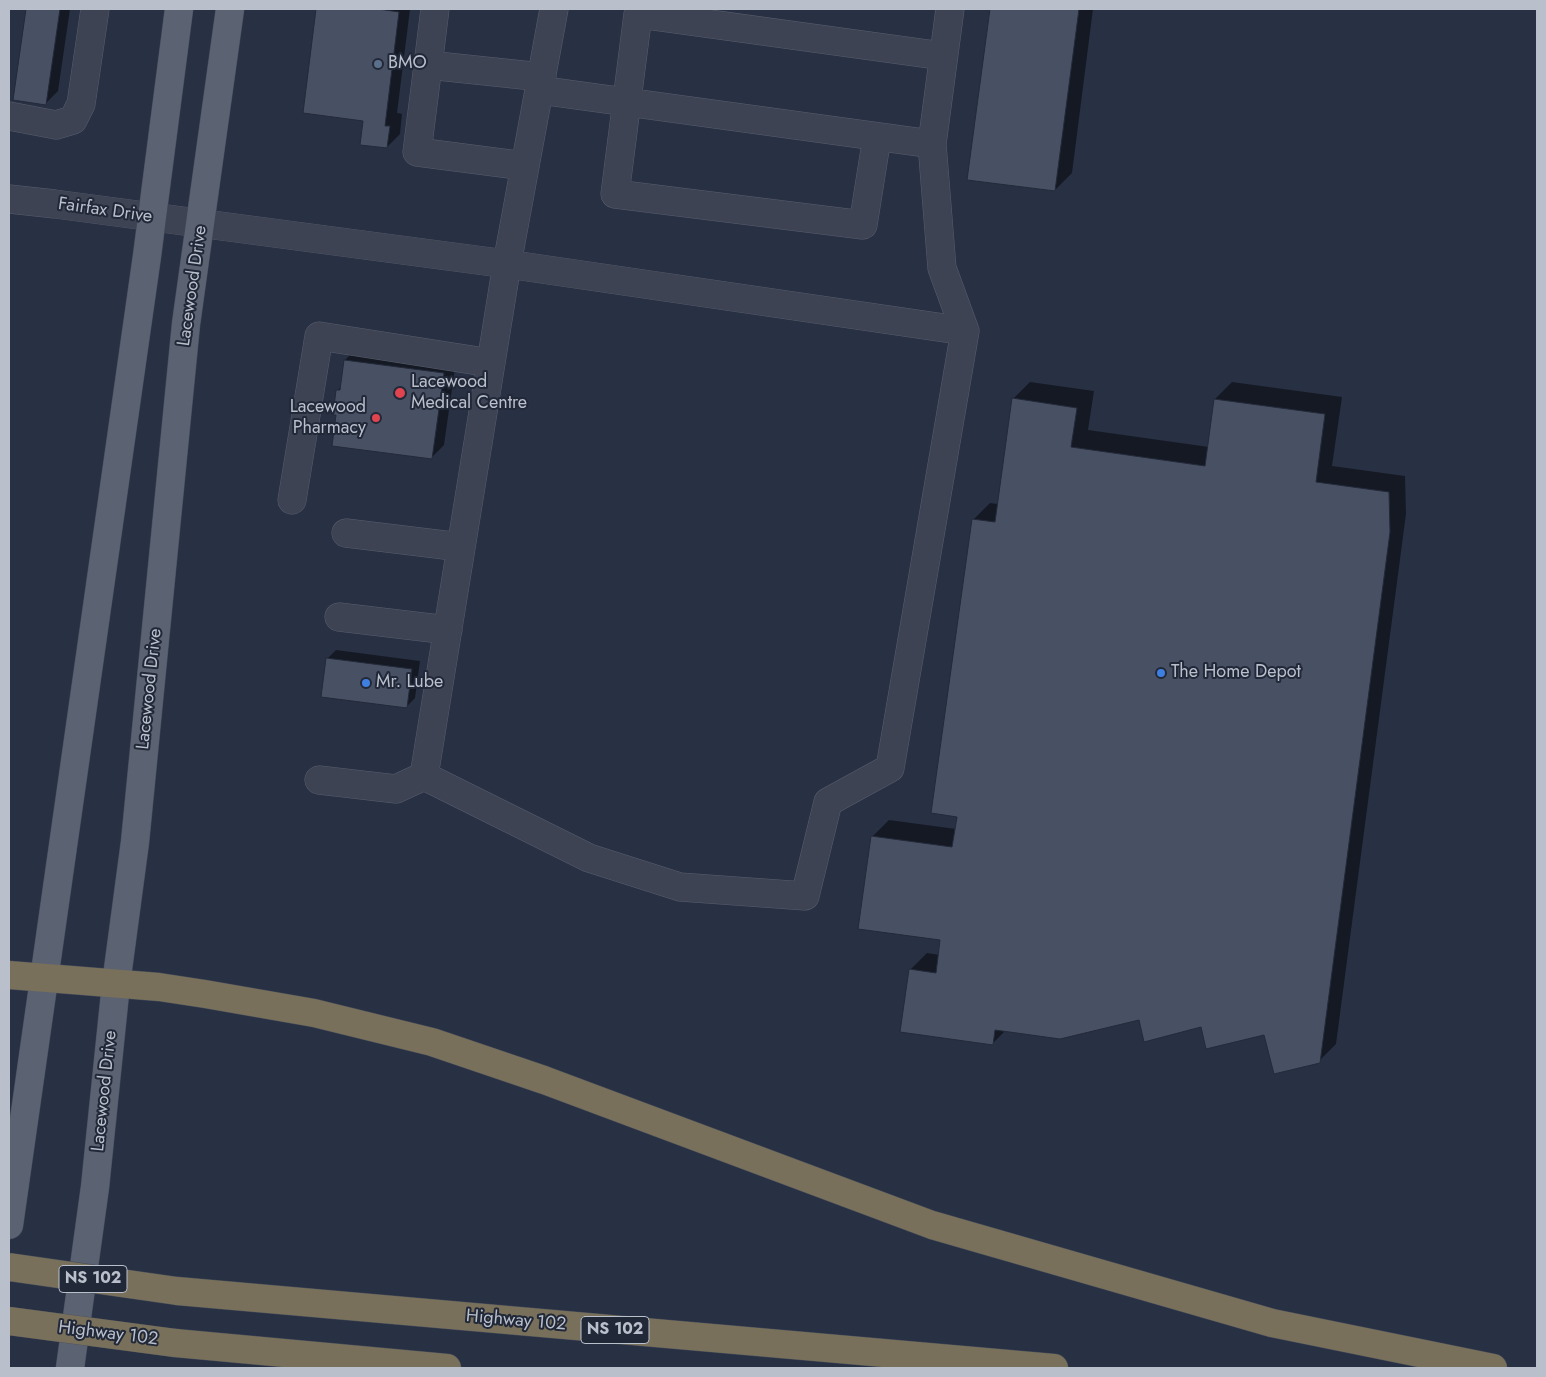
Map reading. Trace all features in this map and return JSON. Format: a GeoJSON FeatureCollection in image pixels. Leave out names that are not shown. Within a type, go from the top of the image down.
{"type":"FeatureCollection","features":[{"type":"Feature","properties":{"kind":"highway"},"geometry":{"type":"LineString","coordinates":[[9,975],[196,992],[314,1013],[432,1042],[554,1083],[932,1225],[1272,1322],[1493,1368]]}},
{"type":"Feature","properties":{"kind":"highway","name":"Highway 102"},"geometry":{"type":"LineString","coordinates":[[9,1267],[177,1291],[1054,1368]]}},
{"type":"Feature","properties":{"kind":"highway","name":"Highway 102"},"geometry":{"type":"LineString","coordinates":[[9,1321],[175,1343],[447,1368]]}},
{"type":"Feature","properties":{"kind":"main road"},"geometry":{"type":"LineString","coordinates":[[9,1225],[152,217],[179,9]]}},
{"type":"Feature","properties":{"kind":"main road","name":"Lacewood Drive"},"geometry":{"type":"LineString","coordinates":[[70,1368],[94,1196],[116,984],[135,842],[186,324],[230,9]]}},
{"type":"Feature","properties":{"kind":"street"},"geometry":{"type":"LineString","coordinates":[[9,116],[56,125],[73,120],[81,104],[95,9]]}},
{"type":"Feature","properties":{"kind":"street"},"geometry":{"type":"LineString","coordinates":[[435,9],[417,152],[526,166]]}},
{"type":"Feature","properties":{"kind":"street"},"geometry":{"type":"LineString","coordinates":[[424,776],[507,264],[554,9]]}},
{"type":"Feature","properties":{"kind":"street"},"geometry":{"type":"LineString","coordinates":[[424,776],[590,858],[680,887],[805,896],[828,802],[890,768],[965,331],[942,268],[932,144],[950,9]]}},
{"type":"Feature","properties":{"kind":"street"},"geometry":{"type":"LineString","coordinates":[[877,137],[863,225],[615,194],[638,14],[686,15],[943,56]]}},
{"type":"Feature","properties":{"kind":"street"},"geometry":{"type":"LineString","coordinates":[[428,64],[541,84],[626,102],[932,144]]}},
{"type":"Feature","properties":{"kind":"street","name":"Fairfax Drive"},"geometry":{"type":"LineString","coordinates":[[9,199],[507,264],[965,331]]}},
{"type":"Feature","properties":{"kind":"street"},"geometry":{"type":"LineString","coordinates":[[292,500],[319,336],[491,363]]}},
{"type":"Feature","properties":{"kind":"street"},"geometry":{"type":"LineString","coordinates":[[346,533],[461,547]]}},
{"type":"Feature","properties":{"kind":"street"},"geometry":{"type":"LineString","coordinates":[[339,617],[448,630]]}},
{"type":"Feature","properties":{"kind":"street"},"geometry":{"type":"LineString","coordinates":[[319,780],[396,789],[424,776]]}},
{"type":"Feature","properties":{"kind":"building"},"geometry":{"type":"Polygon","coordinates":[[[26,9],[60,9],[46,105],[13,100],[26,9]]]}},
{"type":"Feature","properties":{"kind":"building"},"geometry":{"type":"Polygon","coordinates":[[[316,9],[378,9],[399,12],[385,126],[390,126],[387,148],[360,145],[363,121],[303,113],[316,9]]]}},
{"type":"Feature","properties":{"kind":"building"},"geometry":{"type":"Polygon","coordinates":[[[990,9],[1079,9],[1055,191],[967,180],[990,9]]]}},
{"type":"Feature","properties":{"kind":"building"},"geometry":{"type":"Polygon","coordinates":[[[344,360],[444,373],[432,459],[332,446],[336,415],[333,415],[336,390],[340,390],[344,360]]]}},
{"type":"Feature","properties":{"kind":"building","name":"The Home Depot"},"geometry":{"type":"Polygon","coordinates":[[[1012,398],[1077,408],[1071,447],[1205,466],[1214,399],[1325,414],[1316,482],[1389,492],[1390,532],[1320,1063],[1274,1074],[1264,1035],[1206,1049],[1201,1027],[1144,1042],[1139,1020],[1060,1039],[995,1030],[993,1045],[900,1032],[909,969],[936,973],[940,940],[858,929],[871,836],[952,847],[957,817],[931,813],[972,519],[995,522],[1012,398]]]}},
{"type":"Feature","properties":{"kind":"building","name":"Mr. Lube"},"geometry":{"type":"Polygon","coordinates":[[[326,658],[412,669],[407,708],[321,697],[326,658]]]}},
{"type":"Feature","properties":{"kind":"place","name":"BMO"},"geometry":{"type":"Point","coordinates":[378,64]}},
{"type":"Feature","properties":{"kind":"place","name":"Lacewood Medical Centre"},"geometry":{"type":"Point","coordinates":[400,393]}},
{"type":"Feature","properties":{"kind":"place","name":"Lacewood Pharmacy"},"geometry":{"type":"Point","coordinates":[376,418]}},
{"type":"Feature","properties":{"kind":"place","name":"The Home Depot"},"geometry":{"type":"Point","coordinates":[1161,673]}},
{"type":"Feature","properties":{"kind":"place","name":"Mr. Lube"},"geometry":{"type":"Point","coordinates":[366,683]}}]}
